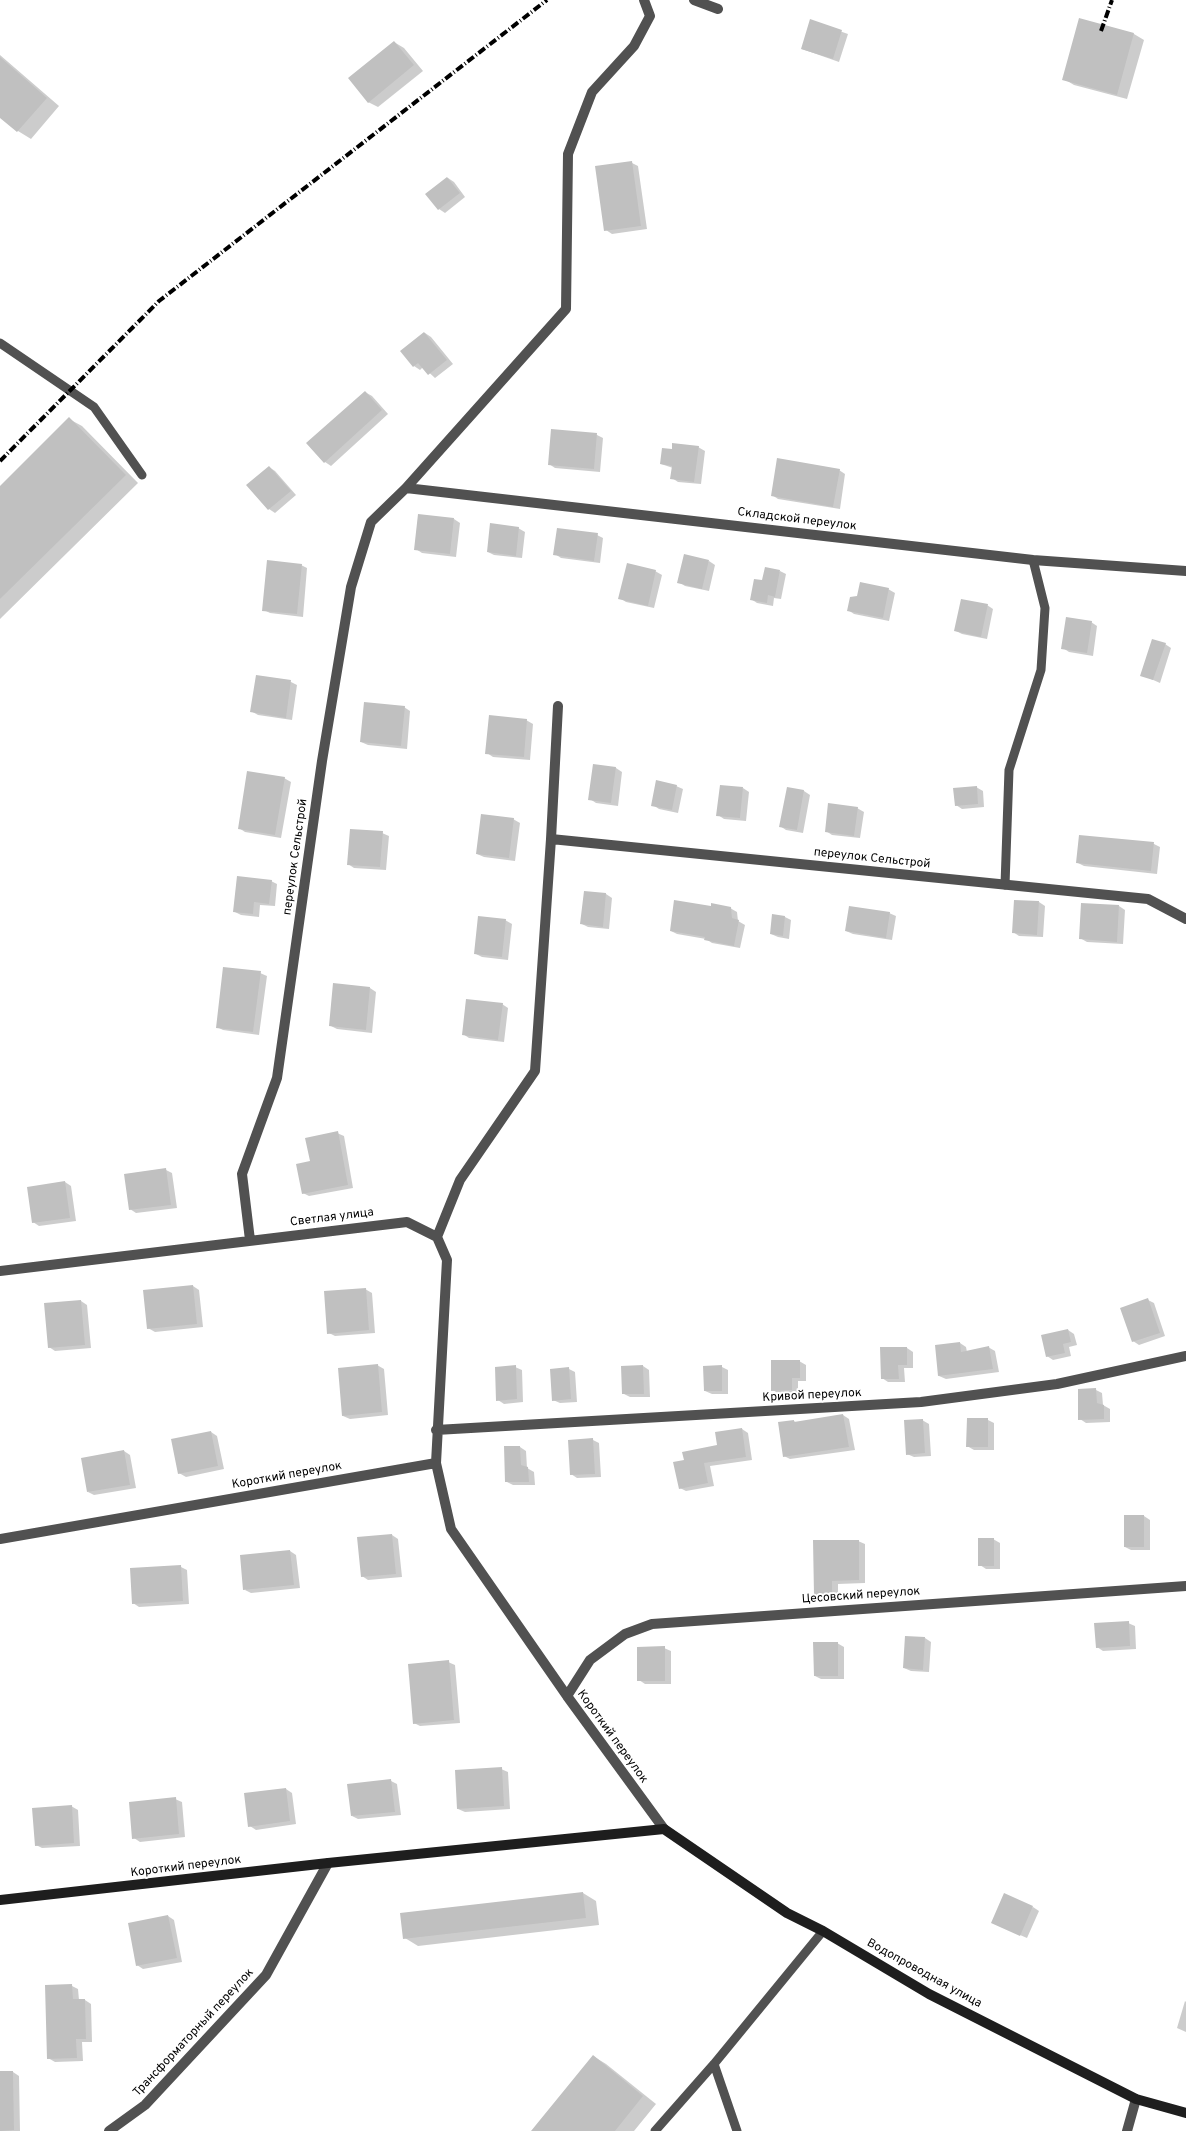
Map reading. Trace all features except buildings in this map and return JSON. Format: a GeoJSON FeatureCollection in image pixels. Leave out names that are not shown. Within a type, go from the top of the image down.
{"type":"FeatureCollection","features":[{"type":"Feature","properties":{"kind":"street","name":"переулок Сельстрой"},"geometry":{"type":"LineString","coordinates":[[250,1240],[242,1174],[277,1078],[322,761],[351,587],[371,522],[406,488],[566,309],[568,154],[592,92],[634,46],[650,16],[644,0]]}},
{"type":"Feature","properties":{"kind":"street"},"geometry":{"type":"LineString","coordinates":[[694,0],[718,8]]}},
{"type":"Feature","properties":{"kind":"street","name":"Складской переулок"},"geometry":{"type":"LineString","coordinates":[[406,488],[1033,560],[1186,571]]}},
{"type":"Feature","properties":{"kind":"street"},"geometry":{"type":"LineString","coordinates":[[436,1463],[436,1430],[447,1260],[437,1237],[460,1180],[535,1072],[558,706]]}},
{"type":"Feature","properties":{"kind":"street","name":"переулок Сельстрой"},"geometry":{"type":"LineString","coordinates":[[551,839],[1148,899],[1186,919]]}},
{"type":"Feature","properties":{"kind":"street","name":"Светлая улица"},"geometry":{"type":"LineString","coordinates":[[0,1271],[407,1222],[437,1237]]}},
{"type":"Feature","properties":{"kind":"street","name":"Кривой переулок"},"geometry":{"type":"LineString","coordinates":[[436,1430],[921,1402],[1057,1384],[1186,1356]]}},
{"type":"Feature","properties":{"kind":"street","name":"Короткий переулок"},"geometry":{"type":"LineString","coordinates":[[0,1540],[436,1463],[451,1529],[567,1696],[664,1829]]}},
{"type":"Feature","properties":{"kind":"street","name":"Цесовский переулок"},"geometry":{"type":"LineString","coordinates":[[567,1696],[590,1660],[625,1634],[652,1624],[1186,1586]]}},
{"type":"Feature","properties":{"kind":"street","name":"Короткий переулок"},"geometry":{"type":"LineString","coordinates":[[0,1900],[85,1892],[328,1863],[664,1829]]}},
{"type":"Feature","properties":{"kind":"street","name":"Водопроводная улица"},"geometry":{"type":"LineString","coordinates":[[664,1829],[788,1913],[823,1931],[929,1994],[1136,2099],[1186,2112]]}},
{"type":"Feature","properties":{"kind":"street","name":"Трансформаторный переулок"},"geometry":{"type":"LineString","coordinates":[[110,2131],[145,2105],[266,1975],[328,1863]]}},
{"type":"Feature","properties":{"kind":"street"},"geometry":{"type":"LineString","coordinates":[[1127,2131],[1136,2099]]}},
{"type":"Feature","properties":{"kind":"lane"},"geometry":{"type":"LineString","coordinates":[[0,344],[94,408],[142,475]]}},
{"type":"Feature","properties":{"kind":"lane"},"geometry":{"type":"LineString","coordinates":[[1005,885],[1009,770],[1041,670],[1045,608],[1033,560]]}},
{"type":"Feature","properties":{"kind":"lane"},"geometry":{"type":"LineString","coordinates":[[655,2131],[714,2064],[823,1931]]}},
{"type":"Feature","properties":{"kind":"lane"},"geometry":{"type":"LineString","coordinates":[[714,2064],[737,2131]]}},
{"type":"Feature","properties":{"kind":"railway"},"geometry":{"type":"LineString","coordinates":[[0,461],[159,301],[547,0]]}},
{"type":"Feature","properties":{"kind":"railway"},"geometry":{"type":"LineString","coordinates":[[1101,31],[1112,0]]}}]}
